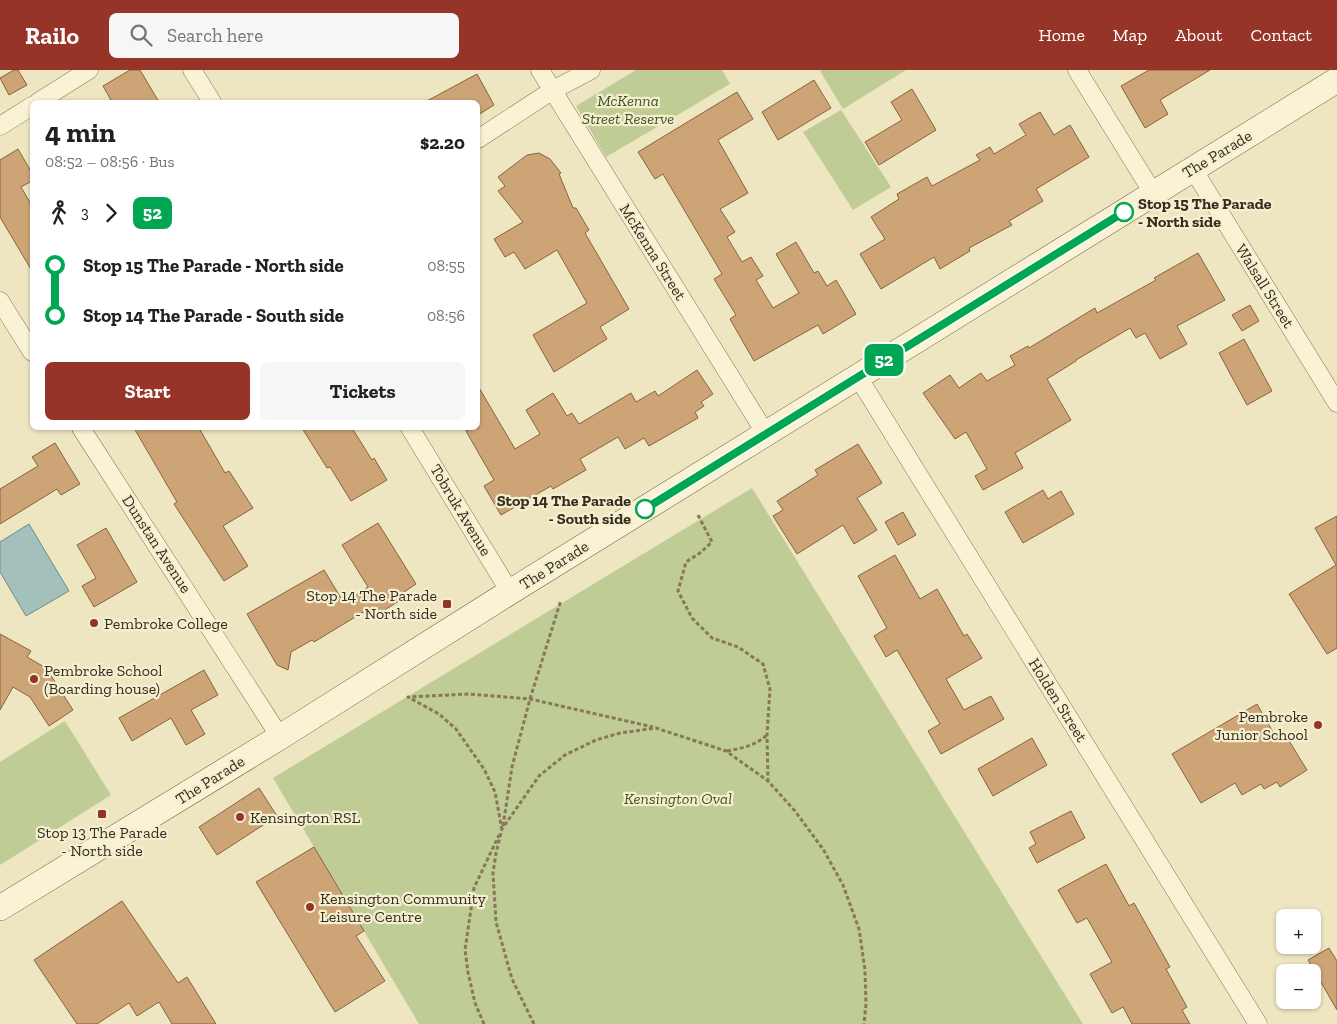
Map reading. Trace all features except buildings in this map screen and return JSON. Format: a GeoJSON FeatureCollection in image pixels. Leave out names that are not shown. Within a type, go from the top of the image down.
{"type":"FeatureCollection","features":[{"type":"Feature","properties":{"kind":"main road","name":"The Parade"},"geometry":{"type":"LineString","coordinates":[[0,908],[280,737],[510,592],[1337,80]]}},
{"type":"Feature","properties":{"kind":"street"},"geometry":{"type":"LineString","coordinates":[[41,100],[89,70]]}},
{"type":"Feature","properties":{"kind":"street"},"geometry":{"type":"LineString","coordinates":[[192,70],[211,100]]}},
{"type":"Feature","properties":{"kind":"street","name":"McKenna Street"},"geometry":{"type":"LineString","coordinates":[[540,70],[766,434]]}},
{"type":"Feature","properties":{"kind":"street"},"geometry":{"type":"LineString","coordinates":[[480,138],[553,90],[591,70]]}},
{"type":"Feature","properties":{"kind":"street"},"geometry":{"type":"LineString","coordinates":[[1077,70],[1153,193]]}},
{"type":"Feature","properties":{"kind":"street"},"geometry":{"type":"LineString","coordinates":[[0,126],[30,107]]}},
{"type":"Feature","properties":{"kind":"street","name":"Walsall Street"},"geometry":{"type":"LineString","coordinates":[[1193,169],[1337,403]]}},
{"type":"Feature","properties":{"kind":"street"},"geometry":{"type":"LineString","coordinates":[[0,301],[30,349]]}},
{"type":"Feature","properties":{"kind":"street","name":"Holden Street"},"geometry":{"type":"LineString","coordinates":[[858,377],[1258,1024]]}},
{"type":"Feature","properties":{"kind":"street","name":"Dunstan Avenue"},"geometry":{"type":"LineString","coordinates":[[82,430],[280,737]]}},
{"type":"Feature","properties":{"kind":"street","name":"Tobruk Avenue"},"geometry":{"type":"LineString","coordinates":[[411,430],[510,592]]}},
{"type":"Feature","properties":{"kind":"path"},"geometry":{"type":"LineString","coordinates":[[698,515],[712,542],[686,562],[678,591],[692,618],[712,638],[738,647],[763,664],[770,689],[767,735],[768,781]]}},
{"type":"Feature","properties":{"kind":"path"},"geometry":{"type":"LineString","coordinates":[[534,1024],[512,979],[496,922],[493,873],[512,767],[530,699],[561,600]]}},
{"type":"Feature","properties":{"kind":"path"},"geometry":{"type":"LineString","coordinates":[[502,829],[495,792],[484,768],[456,729],[439,714],[408,697],[469,694],[530,699],[656,728],[726,751],[768,781],[823,849],[843,884],[859,929],[865,970],[866,1004],[864,1024]]}},
{"type":"Feature","properties":{"kind":"path"},"geometry":{"type":"LineString","coordinates":[[484,1024],[475,1003],[465,950],[474,888],[502,829],[539,776],[565,755],[596,740],[620,733],[656,728]]}},
{"type":"Feature","properties":{"kind":"path"},"geometry":{"type":"LineString","coordinates":[[726,751],[757,744],[767,735]]}},
{"type":"Feature","properties":{"kind":"green space","name":"McKenna Street Reserve"},"geometry":{"type":"Polygon","coordinates":[[[636,70],[722,70],[730,84],[606,157],[576,106],[636,70]]]}},
{"type":"Feature","properties":{"kind":"green space"},"geometry":{"type":"Polygon","coordinates":[[[906,70],[843,109],[820,71],[906,70]]]}},
{"type":"Feature","properties":{"kind":"green space"},"geometry":{"type":"Polygon","coordinates":[[[841,110],[891,187],[853,210],[803,132],[841,110]]]}},
{"type":"Feature","properties":{"kind":"green space","name":"Kensington Oval"},"geometry":{"type":"Polygon","coordinates":[[[752,488],[1083,1024],[419,1024],[273,778],[752,488]]]}},
{"type":"Feature","properties":{"kind":"green space"},"geometry":{"type":"Polygon","coordinates":[[[65,721],[111,795],[0,865],[0,762],[65,721]]]}},
{"type":"Feature","properties":{"kind":"water"},"geometry":{"type":"Polygon","coordinates":[[[29,524],[69,591],[26,616],[0,572],[0,542],[29,524]]]}},
{"type":"Feature","properties":{"kind":"bus line","name":"52"},"geometry":{"type":"LineString","coordinates":[[645,509],[1124,212]]}},
{"type":"Feature","properties":{"kind":"place","name":"Stop 15 The Parade - North side"},"geometry":{"type":"Point","coordinates":[1124,212]}},
{"type":"Feature","properties":{"kind":"place","name":"Stop 14 The Parade - South side"},"geometry":{"type":"Point","coordinates":[645,509]}},
{"type":"Feature","properties":{"kind":"place","name":"Stop 14 The Parade - North side"},"geometry":{"type":"Point","coordinates":[447,604]}},
{"type":"Feature","properties":{"kind":"place","name":"Pembroke College"},"geometry":{"type":"Point","coordinates":[94,623]}},
{"type":"Feature","properties":{"kind":"place","name":"Pembroke School (Boarding house)"},"geometry":{"type":"Point","coordinates":[34,679]}},
{"type":"Feature","properties":{"kind":"place","name":"Pembroke Junior School"},"geometry":{"type":"Point","coordinates":[1318,725]}},
{"type":"Feature","properties":{"kind":"place","name":"Stop 13 The Parade - North side"},"geometry":{"type":"Point","coordinates":[102,814]}},
{"type":"Feature","properties":{"kind":"place","name":"Kensington RSL"},"geometry":{"type":"Point","coordinates":[240,817]}},
{"type":"Feature","properties":{"kind":"place","name":"Kensington Community Leisure Centre"},"geometry":{"type":"Point","coordinates":[310,907]}}]}
